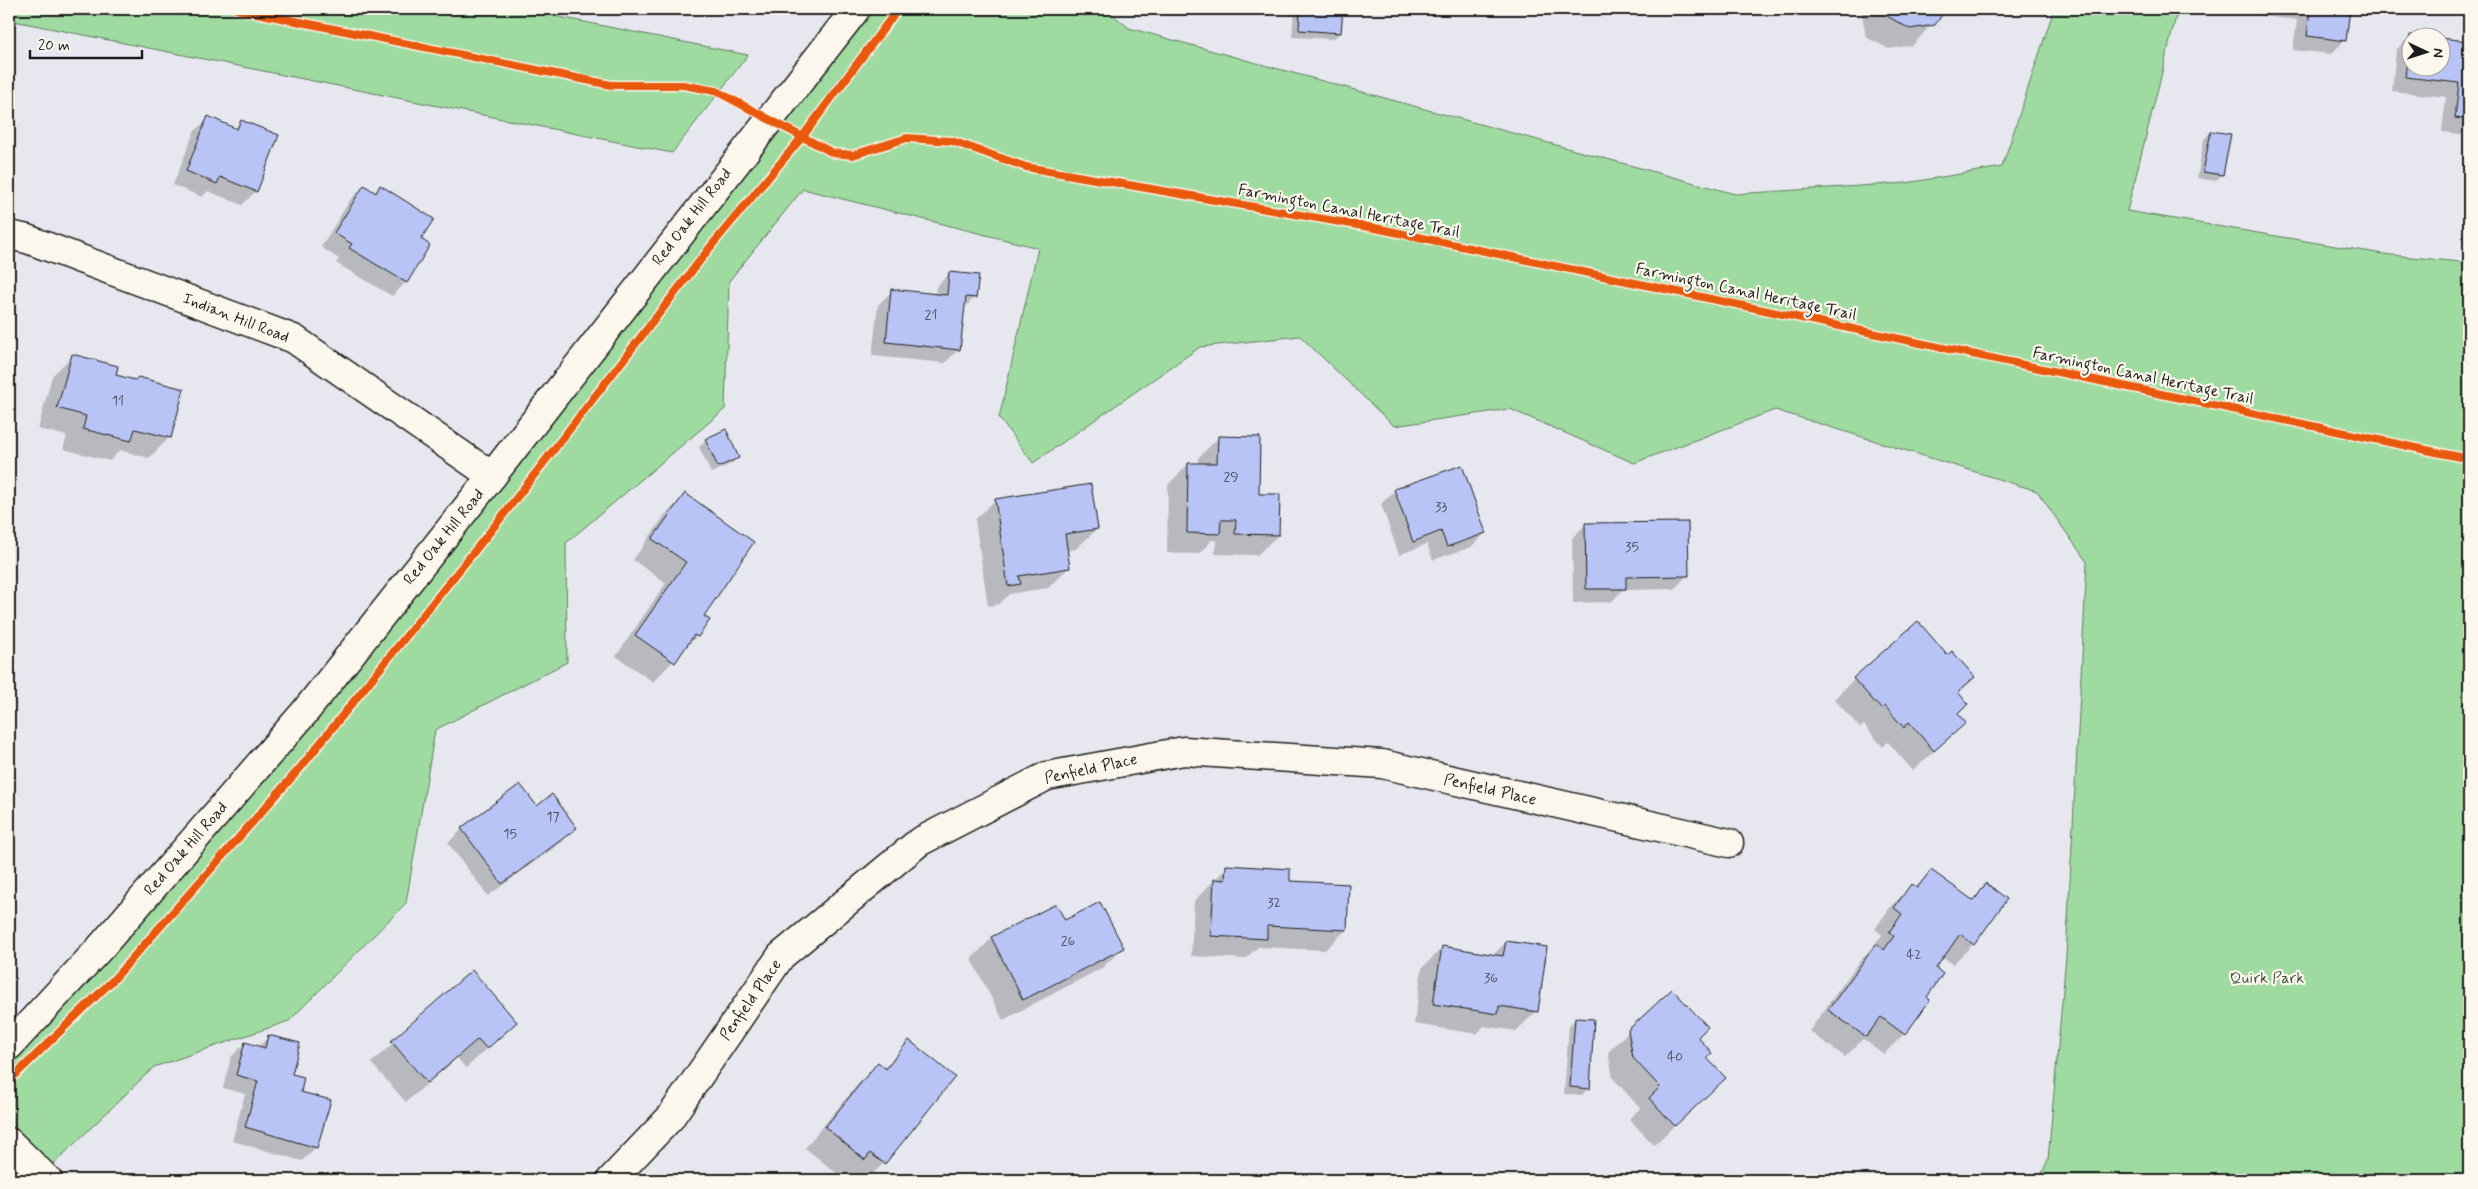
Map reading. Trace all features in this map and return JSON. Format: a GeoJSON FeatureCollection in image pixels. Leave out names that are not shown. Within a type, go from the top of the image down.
{"type":"FeatureCollection","features":[{"type":"Feature","properties":{"kind":"street","name":"Red Oak Hill Road"},"geometry":{"type":"LineString","coordinates":[[9,1046],[100,948],[304,713],[492,476],[856,9]]}},
{"type":"Feature","properties":{"kind":"street","name":"Indian Hill Road"},"geometry":{"type":"LineString","coordinates":[[9,235],[27,239],[294,339],[492,476]]}},
{"type":"Feature","properties":{"kind":"street","name":"Penfield Place"},"geometry":{"type":"LineString","coordinates":[[611,1180],[670,1118],[781,956],[919,842],[1046,776],[1184,751],[1382,764],[1729,843]]}},
{"type":"Feature","properties":{"kind":"street"},"geometry":{"type":"LineString","coordinates":[[9,1142],[48,1180]]}},
{"type":"Feature","properties":{"kind":"green space"},"geometry":{"type":"Polygon","coordinates":[[[9,9],[520,9],[748,55],[672,153],[9,20],[9,9]]]}},
{"type":"Feature","properties":{"kind":"green space","name":"Quirk Park"},"geometry":{"type":"Polygon","coordinates":[[[856,9],[1106,9],[1129,28],[1735,194],[1906,183],[2002,167],[2054,9],[2178,9],[2127,211],[2383,254],[2469,263],[2469,1180],[2039,1180],[2048,1160],[2066,956],[2087,562],[2037,491],[1775,410],[1634,463],[1510,409],[1394,426],[1300,336],[1200,347],[1033,463],[999,418],[1038,248],[803,189],[729,281],[725,409],[566,543],[567,662],[435,730],[406,903],[289,1021],[154,1067],[42,1175],[9,1142],[9,1046],[100,948],[856,9]]]}},
{"type":"Feature","properties":{"kind":"building"},"geometry":{"type":"Polygon","coordinates":[[[1300,9],[1343,9],[1341,33],[1299,30],[1300,9]]]}},
{"type":"Feature","properties":{"kind":"building"},"geometry":{"type":"Polygon","coordinates":[[[1885,9],[1946,9],[1935,25],[1910,29],[1887,16],[1885,9]]]}},
{"type":"Feature","properties":{"kind":"building"},"geometry":{"type":"Polygon","coordinates":[[[2310,9],[2350,9],[2346,41],[2307,36],[2310,9]]]}},
{"type":"Feature","properties":{"kind":"building"},"geometry":{"type":"Polygon","coordinates":[[[2450,39],[2469,41],[2469,120],[2455,118],[2459,83],[2414,78],[2450,78],[2450,39]]]}},
{"type":"Feature","properties":{"kind":"building"},"geometry":{"type":"Polygon","coordinates":[[[208,116],[237,129],[241,120],[279,135],[257,192],[220,177],[217,184],[186,171],[208,116]]]}},
{"type":"Feature","properties":{"kind":"building"},"geometry":{"type":"Polygon","coordinates":[[[2211,131],[2231,134],[2223,175],[2203,172],[2211,131]]]}},
{"type":"Feature","properties":{"kind":"building"},"geometry":{"type":"Polygon","coordinates":[[[364,185],[376,193],[380,185],[434,219],[421,239],[430,245],[407,283],[349,248],[352,244],[334,233],[364,185]]]}},
{"type":"Feature","properties":{"kind":"building"},"geometry":{"type":"Polygon","coordinates":[[[949,272],[979,275],[976,298],[966,297],[960,350],[886,342],[891,289],[947,295],[949,272]]]}},
{"type":"Feature","properties":{"kind":"building"},"geometry":{"type":"Polygon","coordinates":[[[72,354],[118,366],[116,375],[135,380],[138,377],[184,389],[171,438],[135,429],[131,441],[83,429],[86,416],[57,408],[72,354]]]}},
{"type":"Feature","properties":{"kind":"building"},"geometry":{"type":"Polygon","coordinates":[[[726,429],[739,458],[718,467],[705,439],[726,429]]]}},
{"type":"Feature","properties":{"kind":"building"},"geometry":{"type":"Polygon","coordinates":[[[1218,436],[1260,437],[1259,494],[1280,494],[1279,535],[1235,534],[1236,520],[1221,520],[1220,534],[1187,533],[1188,463],[1217,463],[1218,436]]]}},
{"type":"Feature","properties":{"kind":"building"},"geometry":{"type":"Polygon","coordinates":[[[1462,465],[1486,533],[1447,547],[1441,531],[1413,542],[1394,489],[1462,465]]]}},
{"type":"Feature","properties":{"kind":"building"},"geometry":{"type":"Polygon","coordinates":[[[1091,484],[1098,529],[1065,534],[1070,568],[1019,576],[1021,584],[1008,586],[995,499],[1091,484]]]}},
{"type":"Feature","properties":{"kind":"building"},"geometry":{"type":"Polygon","coordinates":[[[685,493],[754,542],[704,616],[710,620],[698,637],[694,635],[675,663],[635,635],[686,562],[652,539],[685,493]]]}},
{"type":"Feature","properties":{"kind":"building"},"geometry":{"type":"Polygon","coordinates":[[[1688,522],[1689,576],[1626,577],[1626,589],[1586,589],[1585,523],[1688,522]]]}},
{"type":"Feature","properties":{"kind":"building"},"geometry":{"type":"Polygon","coordinates":[[[1918,621],[1947,655],[1952,651],[1975,677],[1958,692],[1968,704],[1958,714],[1966,723],[1934,751],[1909,722],[1904,728],[1885,706],[1881,709],[1853,678],[1918,621]]]}},
{"type":"Feature","properties":{"kind":"building"},"geometry":{"type":"Polygon","coordinates":[[[520,784],[537,806],[552,794],[577,828],[502,884],[461,828],[520,784]]]}},
{"type":"Feature","properties":{"kind":"building"},"geometry":{"type":"Polygon","coordinates":[[[1226,865],[1290,869],[1290,881],[1349,884],[1347,930],[1267,926],[1267,939],[1211,936],[1214,879],[1225,880],[1226,865]]]}},
{"type":"Feature","properties":{"kind":"building"},"geometry":{"type":"Polygon","coordinates":[[[1931,870],[1974,901],[1986,883],[2007,899],[1974,945],[1960,934],[1936,968],[1943,974],[1927,997],[1930,1000],[1905,1035],[1881,1017],[1866,1037],[1828,1010],[1876,944],[1884,950],[1894,936],[1889,932],[1902,914],[1894,908],[1911,884],[1917,888],[1931,870]]]}},
{"type":"Feature","properties":{"kind":"building"},"geometry":{"type":"Polygon","coordinates":[[[1100,902],[1124,948],[1023,1000],[991,937],[1056,904],[1065,920],[1100,902]]]}},
{"type":"Feature","properties":{"kind":"building"},"geometry":{"type":"Polygon","coordinates":[[[1506,941],[1547,947],[1538,1012],[1499,1006],[1498,1014],[1433,1004],[1442,946],[1503,956],[1506,941]]]}},
{"type":"Feature","properties":{"kind":"building"},"geometry":{"type":"Polygon","coordinates":[[[472,970],[517,1022],[487,1049],[478,1039],[427,1083],[391,1041],[472,970]]]}},
{"type":"Feature","properties":{"kind":"building"},"geometry":{"type":"Polygon","coordinates":[[[1672,989],[1708,1027],[1698,1037],[1712,1053],[1707,1058],[1726,1078],[1675,1126],[1649,1098],[1660,1087],[1633,1058],[1628,1030],[1672,989]]]}},
{"type":"Feature","properties":{"kind":"building"},"geometry":{"type":"Polygon","coordinates":[[[1575,1018],[1594,1019],[1590,1089],[1570,1087],[1575,1018]]]}},
{"type":"Feature","properties":{"kind":"building"},"geometry":{"type":"Polygon","coordinates":[[[268,1035],[300,1043],[292,1074],[304,1077],[301,1092],[331,1100],[317,1148],[245,1127],[258,1081],[236,1075],[245,1042],[265,1048],[268,1035]]]}},
{"type":"Feature","properties":{"kind":"building"},"geometry":{"type":"Polygon","coordinates":[[[909,1040],[955,1077],[885,1164],[870,1153],[865,1160],[825,1127],[878,1062],[886,1069],[909,1040]]]}},
{"type":"Feature","properties":{"kind":"cycle path","name":"Farmington Canal Heritage Trail"},"geometry":{"type":"LineString","coordinates":[[236,9],[611,85],[683,85],[716,91],[833,153],[853,155],[907,138],[952,141],[1026,167],[1380,229],[2469,459]]}},
{"type":"Feature","properties":{"kind":"cycle path"},"geometry":{"type":"LineString","coordinates":[[9,1081],[114,979],[301,767],[497,523],[712,245],[803,136],[898,9]]}}]}
